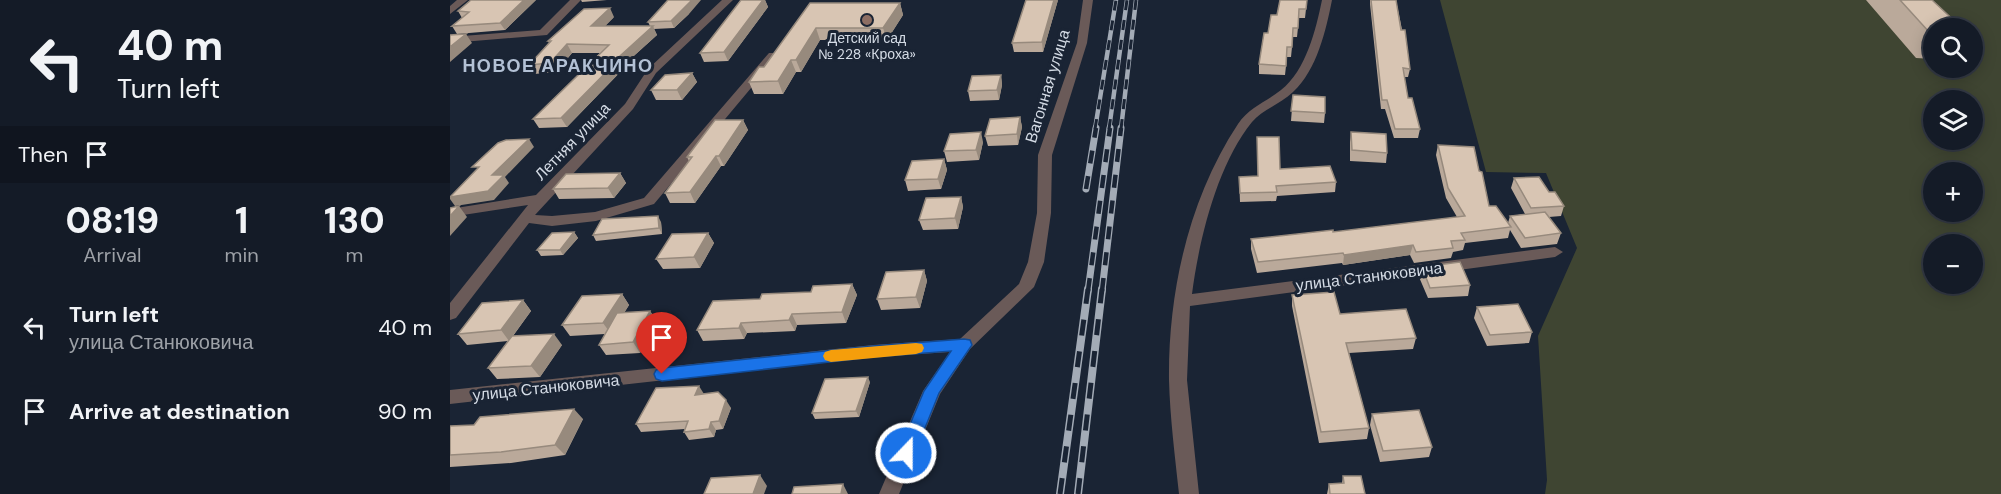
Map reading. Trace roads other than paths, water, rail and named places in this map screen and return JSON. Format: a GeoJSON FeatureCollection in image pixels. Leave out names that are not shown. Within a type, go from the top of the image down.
{"type":"FeatureCollection","features":[{"type":"Feature","properties":{"kind":"street"},"geometry":{"type":"LineString","coordinates":[[450,11],[463,0]]}},
{"type":"Feature","properties":{"kind":"street"},"geometry":{"type":"LineString","coordinates":[[450,40],[543,33],[576,0]]}},
{"type":"Feature","properties":{"kind":"street","name":"Летняя улица"},"geometry":{"type":"LineString","coordinates":[[450,315],[540,199],[628,106],[652,71],[728,0]]}},
{"type":"Feature","properties":{"kind":"street","name":"Вагонная улица"},"geometry":{"type":"LineString","coordinates":[[889,494],[932,391],[964,345],[1026,287],[1036,262],[1044,213],[1045,154],[1082,43],[1088,0]]}},
{"type":"Feature","properties":{"kind":"street"},"geometry":{"type":"LineString","coordinates":[[1189,494],[1178,381],[1178,333],[1182,302],[1210,187],[1244,124],[1255,110],[1290,89],[1298,78],[1317,38],[1327,0]]}},
{"type":"Feature","properties":{"kind":"street"},"geometry":{"type":"LineString","coordinates":[[526,218],[552,221],[596,216],[649,201],[773,55]]}},
{"type":"Feature","properties":{"kind":"street"},"geometry":{"type":"LineString","coordinates":[[450,213],[540,199]]}},
{"type":"Feature","properties":{"kind":"street","name":"улица Станюковича"},"geometry":{"type":"LineString","coordinates":[[1182,302],[1556,252]]}},
{"type":"Feature","properties":{"kind":"street","name":"улица Станюковича"},"geometry":{"type":"LineString","coordinates":[[450,397],[873,351],[964,345]]}},
{"type":"Feature","properties":{"kind":"railway"},"geometry":{"type":"LineString","coordinates":[[1095,129],[1116,0]]}},
{"type":"Feature","properties":{"kind":"railway"},"geometry":{"type":"LineString","coordinates":[[1109,129],[1127,0]]}},
{"type":"Feature","properties":{"kind":"railway"},"geometry":{"type":"LineString","coordinates":[[1121,129],[1136,0]]}},
{"type":"Feature","properties":{"kind":"railway"},"geometry":{"type":"LineString","coordinates":[[1086,189],[1096,128]]}},
{"type":"Feature","properties":{"kind":"railway"},"geometry":{"type":"LineString","coordinates":[[1088,291],[1110,128]]}},
{"type":"Feature","properties":{"kind":"railway"},"geometry":{"type":"LineString","coordinates":[[1102,291],[1121,128]]}},
{"type":"Feature","properties":{"kind":"railway"},"geometry":{"type":"LineString","coordinates":[[1060,494],[1088,289]]}},
{"type":"Feature","properties":{"kind":"railway"},"geometry":{"type":"LineString","coordinates":[[1078,494],[1102,289]]}},
{"type":"Feature","properties":{"kind":"place","name":"Детский сад № 228 «Кроха»"},"geometry":{"type":"Point","coordinates":[867,20]}},
{"type":"Feature","properties":{"kind":"district","name":"НОВОЕ АРАКЧИНО"},"geometry":{"type":"Point","coordinates":[558,66]}}]}
